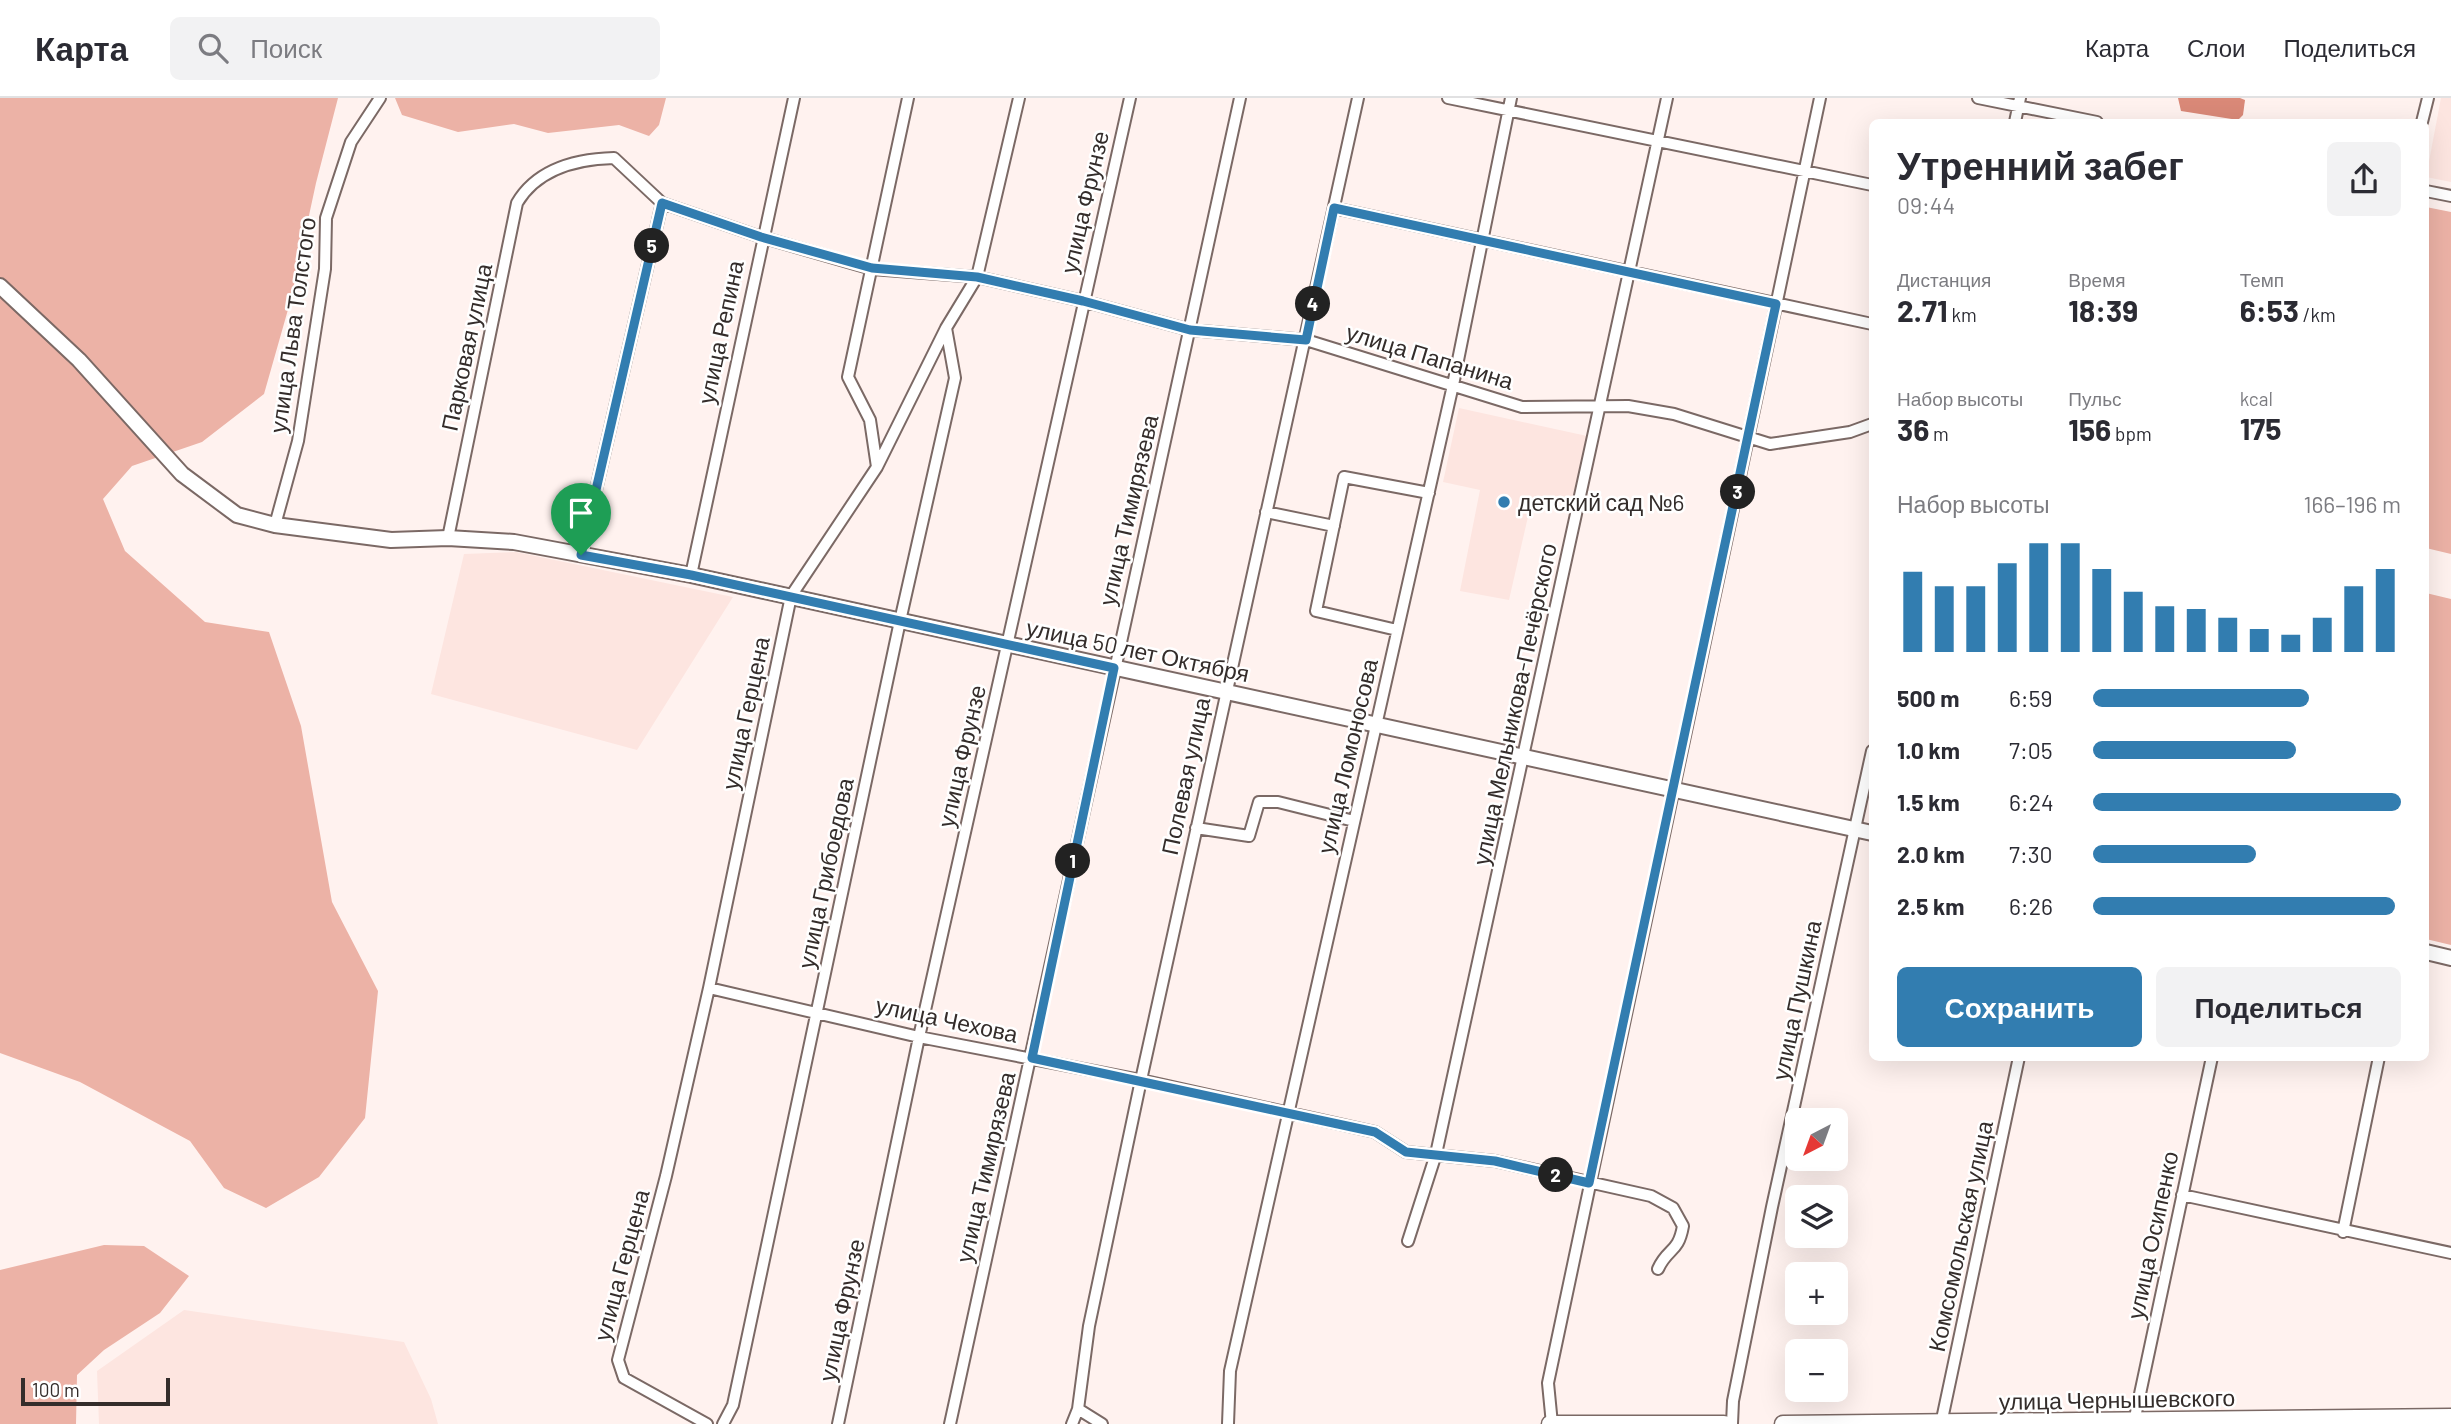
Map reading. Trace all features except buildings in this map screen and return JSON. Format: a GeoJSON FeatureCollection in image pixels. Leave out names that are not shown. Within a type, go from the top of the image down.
{"type":"FeatureCollection","features":[{"type":"Feature","properties":{"kind":"main road","name":"улица Чернышевского"},"geometry":{"type":"LineString","coordinates":[[1783,1424],[2451,1417]]}},
{"type":"Feature","properties":{"kind":"main road"},"geometry":{"type":"LineString","coordinates":[[1551,1424],[1724,1424]]}},
{"type":"Feature","properties":{"kind":"street","name":"улица Льва Толстого"},"geometry":{"type":"LineString","coordinates":[[275,525],[298,441],[325,269],[326,218],[351,142],[380,98]]}},
{"type":"Feature","properties":{"kind":"street","name":"улица Репина"},"geometry":{"type":"LineString","coordinates":[[691,575],[761,237],[794,98]]}},
{"type":"Feature","properties":{"kind":"street"},"geometry":{"type":"LineString","coordinates":[[877,467],[870,420],[848,377],[908,98]]}},
{"type":"Feature","properties":{"kind":"street"},"geometry":{"type":"LineString","coordinates":[[977,277],[1019,98]]}},
{"type":"Feature","properties":{"kind":"street","name":"улица Фрунзе"},"geometry":{"type":"LineString","coordinates":[[838,1424],[919,1037],[1130,98]]}},
{"type":"Feature","properties":{"kind":"street","name":"улица Тимирязева"},"geometry":{"type":"LineString","coordinates":[[950,1424],[1240,98]]}},
{"type":"Feature","properties":{"kind":"street","name":"Полевая улица"},"geometry":{"type":"LineString","coordinates":[[1072,1424],[1078,1409],[1089,1326],[1141,1080],[1359,98]]}},
{"type":"Feature","properties":{"kind":"street"},"geometry":{"type":"LineString","coordinates":[[1448,98],[1869,184]]}},
{"type":"Feature","properties":{"kind":"street","name":"улица Ломоносова"},"geometry":{"type":"LineString","coordinates":[[1228,1424],[1230,1371],[1453,385],[1511,98]]}},
{"type":"Feature","properties":{"kind":"street","name":"улица Мельникова-Печёрского"},"geometry":{"type":"LineString","coordinates":[[1408,1241],[1436,1154],[1667,98]]}},
{"type":"Feature","properties":{"kind":"street"},"geometry":{"type":"LineString","coordinates":[[1551,1424],[1548,1383],[1820,98]]}},
{"type":"Feature","properties":{"kind":"street"},"geometry":{"type":"LineString","coordinates":[[1978,98],[2019,103],[2084,119]]}},
{"type":"Feature","properties":{"kind":"street"},"geometry":{"type":"LineString","coordinates":[[2423,119],[2428,98]]}},
{"type":"Feature","properties":{"kind":"street","name":"улица Папанина"},"geometry":{"type":"LineString","coordinates":[[544,174],[585,158],[614,158],[662,203],[761,237],[872,268],[977,277],[1083,301],[1190,330],[1306,340],[1522,407],[1628,406],[1674,414],[1770,444],[1850,432],[1869,425]]}},
{"type":"Feature","properties":{"kind":"street","name":"Парковая улица"},"geometry":{"type":"LineString","coordinates":[[448,538],[517,203],[524,190],[544,174]]}},
{"type":"Feature","properties":{"kind":"street"},"geometry":{"type":"LineString","coordinates":[[2429,192],[2451,197]]}},
{"type":"Feature","properties":{"kind":"street"},"geometry":{"type":"LineString","coordinates":[[581,555],[662,203]]}},
{"type":"Feature","properties":{"kind":"street"},"geometry":{"type":"LineString","coordinates":[[1334,208],[1869,323]]}},
{"type":"Feature","properties":{"kind":"street","name":"улица Герцена"},"geometry":{"type":"LineString","coordinates":[[707,1424],[624,1378],[618,1360],[666,1176],[709,988],[791,596],[877,467],[946,328],[977,277]]}},
{"type":"Feature","properties":{"kind":"street","name":"улица 50 лет Октября"},"geometry":{"type":"LineString","coordinates":[[0,286],[79,360],[182,474],[237,515],[275,525],[391,540],[448,538],[514,542],[691,575],[1869,832]]}},
{"type":"Feature","properties":{"kind":"street","name":"улица Грибоедова"},"geometry":{"type":"LineString","coordinates":[[723,1424],[733,1405],[900,621],[955,378],[946,328]]}},
{"type":"Feature","properties":{"kind":"street"},"geometry":{"type":"LineString","coordinates":[[1397,630],[1316,611],[1344,477],[1429,493]]}},
{"type":"Feature","properties":{"kind":"street"},"geometry":{"type":"LineString","coordinates":[[1266,512],[1334,526]]}},
{"type":"Feature","properties":{"kind":"street","name":"улица Пушкина"},"geometry":{"type":"LineString","coordinates":[[1732,1424],[1733,1401],[1772,1207],[1869,765]]}},
{"type":"Feature","properties":{"kind":"street"},"geometry":{"type":"LineString","coordinates":[[1196,828],[1249,836],[1259,802],[1278,802],[1354,821]]}},
{"type":"Feature","properties":{"kind":"street"},"geometry":{"type":"LineString","coordinates":[[2429,953],[2451,958]]}},
{"type":"Feature","properties":{"kind":"street","name":"улица Чехова"},"geometry":{"type":"LineString","coordinates":[[709,988],[919,1037],[1141,1080],[1375,1132],[1406,1152],[1495,1161],[1651,1196],[1673,1208],[1683,1226],[1680,1245],[1663,1259],[1658,1269]]}},
{"type":"Feature","properties":{"kind":"street","name":"Комсомольская улица"},"geometry":{"type":"LineString","coordinates":[[1941,1424],[2019,1061]]}},
{"type":"Feature","properties":{"kind":"street","name":"улица Осипенко"},"geometry":{"type":"LineString","coordinates":[[2134,1422],[2211,1061]]}},
{"type":"Feature","properties":{"kind":"street"},"geometry":{"type":"LineString","coordinates":[[2343,1232],[2378,1061]]}},
{"type":"Feature","properties":{"kind":"street"},"geometry":{"type":"LineString","coordinates":[[2182,1195],[2343,1232],[2451,1253]]}},
{"type":"Feature","properties":{"kind":"street"},"geometry":{"type":"LineString","coordinates":[[1078,1409],[1102,1424]]}},
{"type":"Feature","properties":{"kind":"shaded area"},"geometry":{"type":"Polygon","coordinates":[[[0,98],[338,98],[291,299],[264,394],[202,442],[132,466],[103,499],[125,551],[205,622],[269,632],[301,726],[332,902],[378,991],[365,1118],[319,1177],[266,1208],[224,1188],[190,1141],[80,1082],[0,1053],[0,98]]]}},
{"type":"Feature","properties":{"kind":"shaded area"},"geometry":{"type":"Polygon","coordinates":[[[395,98],[666,98],[659,125],[649,136],[619,125],[548,133],[514,124],[458,132],[402,115],[395,98]]]}},
{"type":"Feature","properties":{"kind":"shaded area"},"geometry":{"type":"Polygon","coordinates":[[[2178,98],[2245,100],[2243,115],[2239,119],[2181,111],[2178,98]]]}},
{"type":"Feature","properties":{"kind":"shaded area"},"geometry":{"type":"Polygon","coordinates":[[[2441,98],[2451,98],[2451,182],[2429,178],[2429,161],[2441,98]]]}},
{"type":"Feature","properties":{"kind":"shaded area"},"geometry":{"type":"Polygon","coordinates":[[[2429,208],[2451,212],[2451,554],[2429,549],[2429,208]]]}},
{"type":"Feature","properties":{"kind":"shaded area","name":"детский сад №6"},"geometry":{"type":"Polygon","coordinates":[[[1459,408],[1587,436],[1571,505],[1532,499],[1509,600],[1460,591],[1480,490],[1443,482],[1459,408]]]}},
{"type":"Feature","properties":{"kind":"shaded area"},"geometry":{"type":"Polygon","coordinates":[[[516,552],[733,597],[637,750],[431,694],[464,554],[516,552]]]}},
{"type":"Feature","properties":{"kind":"shaded area"},"geometry":{"type":"Polygon","coordinates":[[[2429,594],[2451,599],[2451,945],[2429,940],[2429,594]]]}},
{"type":"Feature","properties":{"kind":"shaded area"},"geometry":{"type":"Polygon","coordinates":[[[104,1245],[144,1246],[189,1276],[160,1313],[104,1350],[77,1375],[76,1424],[0,1424],[0,1270],[104,1245]]]}},
{"type":"Feature","properties":{"kind":"shaded area"},"geometry":{"type":"Polygon","coordinates":[[[184,1310],[404,1342],[431,1399],[438,1424],[99,1424],[97,1371],[184,1310]]]}},
{"type":"Feature","properties":{"kind":"place","name":"детский сад №6"},"geometry":{"type":"Point","coordinates":[1504,502]}},
{"type":"Feature","properties":{"kind":"route"},"geometry":{"type":"LineString","coordinates":[[662,203],[761,237],[872,268],[977,277],[1083,301],[1190,330],[1306,340],[1334,208],[1776,304],[1589,1183],[1495,1161],[1406,1152],[1375,1132],[1032,1058],[1114,668],[791,596],[581,555],[662,203]]}}]}
